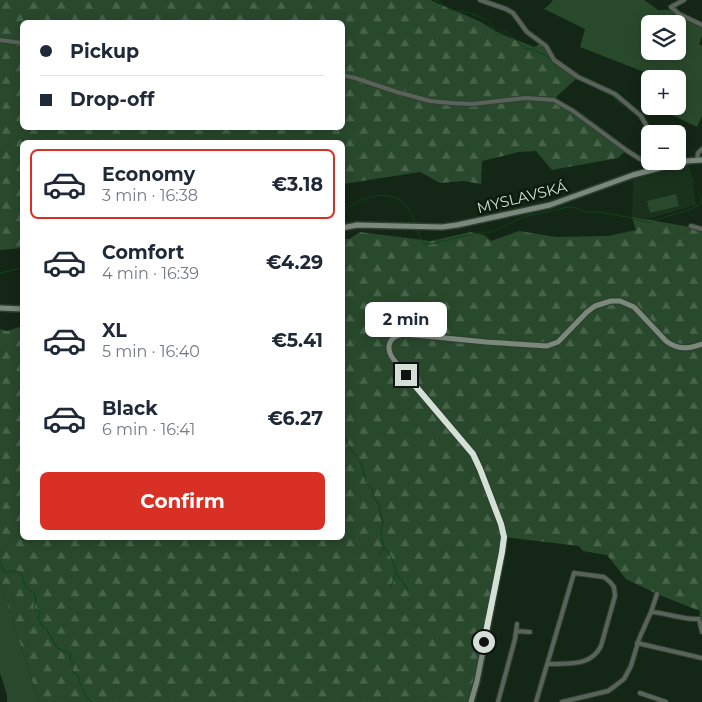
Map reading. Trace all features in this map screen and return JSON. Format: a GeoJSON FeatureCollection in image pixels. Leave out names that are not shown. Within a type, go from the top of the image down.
{"type":"FeatureCollection","features":[{"type":"Feature","properties":{"kind":"street"},"geometry":{"type":"LineString","coordinates":[[480,0],[511,11],[530,34],[546,46],[554,60],[578,76],[615,94],[641,116],[646,125]]}},
{"type":"Feature","properties":{"kind":"street"},"geometry":{"type":"LineString","coordinates":[[684,0],[671,7],[679,14],[701,25]]}},
{"type":"Feature","properties":{"kind":"street"},"geometry":{"type":"LineString","coordinates":[[0,40],[20,43]]}},
{"type":"Feature","properties":{"kind":"street"},"geometry":{"type":"LineString","coordinates":[[345,76],[397,92],[428,100],[451,103],[472,104],[526,98],[554,100],[573,111],[641,159]]}},
{"type":"Feature","properties":{"kind":"street"},"geometry":{"type":"LineString","coordinates":[[699,160],[698,153],[702,149]]}},
{"type":"Feature","properties":{"kind":"street","name":"MYSLAVSKÁ"},"geometry":{"type":"LineString","coordinates":[[686,161],[699,160]]}},
{"type":"Feature","properties":{"kind":"street","name":"MYSLAVSKÁ"},"geometry":{"type":"LineString","coordinates":[[345,227],[357,225],[431,227],[457,225],[564,201],[642,170]]}},
{"type":"Feature","properties":{"kind":"street"},"geometry":{"type":"LineString","coordinates":[[691,226],[702,229]]}},
{"type":"Feature","properties":{"kind":"street"},"geometry":{"type":"LineString","coordinates":[[471,702],[477,682],[503,547],[503,532],[476,461],[467,447],[394,360],[389,352],[390,342],[395,336],[404,334],[547,346],[558,342],[596,306],[611,301],[620,301],[634,307],[672,345],[679,348],[687,348],[702,344]]}},
{"type":"Feature","properties":{"kind":"street"},"geometry":{"type":"LineString","coordinates":[[0,308],[20,309]]}},
{"type":"Feature","properties":{"kind":"street"},"geometry":{"type":"LineString","coordinates":[[536,702],[574,573],[601,576],[608,579],[614,587],[614,596],[597,653],[592,658],[584,661],[548,664]]}},
{"type":"Feature","properties":{"kind":"street"},"geometry":{"type":"LineString","coordinates":[[562,702],[608,691],[624,679],[629,671],[656,594]]}},
{"type":"Feature","properties":{"kind":"street"},"geometry":{"type":"LineString","coordinates":[[650,612],[699,620],[702,632]]}},
{"type":"Feature","properties":{"kind":"street"},"geometry":{"type":"LineString","coordinates":[[498,702],[517,624]]}},
{"type":"Feature","properties":{"kind":"street"},"geometry":{"type":"LineString","coordinates":[[516,631],[530,632]]}},
{"type":"Feature","properties":{"kind":"street"},"geometry":{"type":"LineString","coordinates":[[637,644],[702,658]]}},
{"type":"Feature","properties":{"kind":"street"},"geometry":{"type":"LineString","coordinates":[[640,693],[666,702]]}},
{"type":"Feature","properties":{"kind":"shaded area"},"geometry":{"type":"Polygon","coordinates":[[[688,164],[693,182],[696,205],[648,219],[632,217],[633,178],[664,170],[686,170],[686,165],[688,164]]]}},
{"type":"Feature","properties":{"kind":"green space"},"geometry":{"type":"Polygon","coordinates":[[[0,0],[430,0],[479,21],[499,33],[534,47],[542,43],[554,60],[578,77],[554,99],[626,150],[618,158],[552,170],[536,151],[519,152],[482,161],[481,184],[464,181],[440,183],[420,172],[345,184],[345,140],[20,140],[20,248],[0,250],[0,0]]]}},
{"type":"Feature","properties":{"kind":"green space"},"geometry":{"type":"Polygon","coordinates":[[[553,0],[644,0],[658,10],[670,10],[679,15],[641,15],[641,60],[686,60],[686,18],[702,27],[702,36],[699,44],[702,46],[702,116],[697,127],[672,115],[686,115],[686,70],[641,71],[580,47],[585,29],[544,9],[553,0]]]}},
{"type":"Feature","properties":{"kind":"green space"},"geometry":{"type":"Polygon","coordinates":[[[676,194],[679,206],[650,213],[647,201],[676,194]]]}},
{"type":"Feature","properties":{"kind":"green space"},"geometry":{"type":"Polygon","coordinates":[[[632,217],[702,229],[702,632],[699,619],[700,611],[626,579],[607,555],[583,551],[579,546],[504,537],[471,702],[39,702],[0,581],[0,329],[7,331],[20,327],[20,540],[345,540],[345,239],[349,239],[360,232],[431,241],[470,232],[484,235],[491,241],[519,231],[556,237],[608,236],[636,230],[632,217]]]}},
{"type":"Feature","properties":{"kind":"green space"},"geometry":{"type":"Polygon","coordinates":[[[0,581],[39,702],[7,702],[7,695],[0,673],[0,581]]]}},
{"type":"Feature","properties":{"kind":"waterway"},"geometry":{"type":"LineString","coordinates":[[435,0],[451,10],[470,13],[487,20],[496,34],[507,32],[526,49],[531,49],[545,55],[554,64],[577,79],[610,94],[623,106]]}},
{"type":"Feature","properties":{"kind":"waterway"},"geometry":{"type":"LineString","coordinates":[[687,164],[695,183]]}},
{"type":"Feature","properties":{"kind":"waterway"},"geometry":{"type":"LineString","coordinates":[[699,192],[702,203]]}},
{"type":"Feature","properties":{"kind":"waterway"},"geometry":{"type":"LineString","coordinates":[[345,209],[369,197],[391,196],[405,204],[415,222]]}},
{"type":"Feature","properties":{"kind":"waterway"},"geometry":{"type":"LineString","coordinates":[[416,229],[424,244],[431,244],[477,233],[487,233],[523,217],[568,207],[577,208],[584,212],[600,212],[649,222],[692,209],[702,203]]}},
{"type":"Feature","properties":{"kind":"waterway"},"geometry":{"type":"LineString","coordinates":[[0,273],[20,268]]}},
{"type":"Feature","properties":{"kind":"waterway"},"geometry":{"type":"LineString","coordinates":[[345,438],[362,465],[366,483],[373,490],[374,498],[379,505],[383,522],[381,531],[383,545],[390,555],[396,572],[391,587]]}},
{"type":"Feature","properties":{"kind":"waterway"},"geometry":{"type":"LineString","coordinates":[[379,554],[384,547]]}},
{"type":"Feature","properties":{"kind":"waterway"},"geometry":{"type":"LineString","coordinates":[[0,561],[4,572],[19,572],[26,586],[30,591],[34,592],[36,600],[34,607],[40,613],[38,619],[40,623],[46,628],[57,648],[71,654],[70,659],[74,665],[72,671],[78,675],[81,686],[91,702]]}},
{"type":"Feature","properties":{"kind":"waterway"},"geometry":{"type":"LineString","coordinates":[[396,573],[409,591]]}},
{"type":"Feature","properties":{"kind":"route"},"geometry":{"type":"LineString","coordinates":[[406,375],[473,454],[501,524],[504,537],[502,552],[484,642]]}}]}
